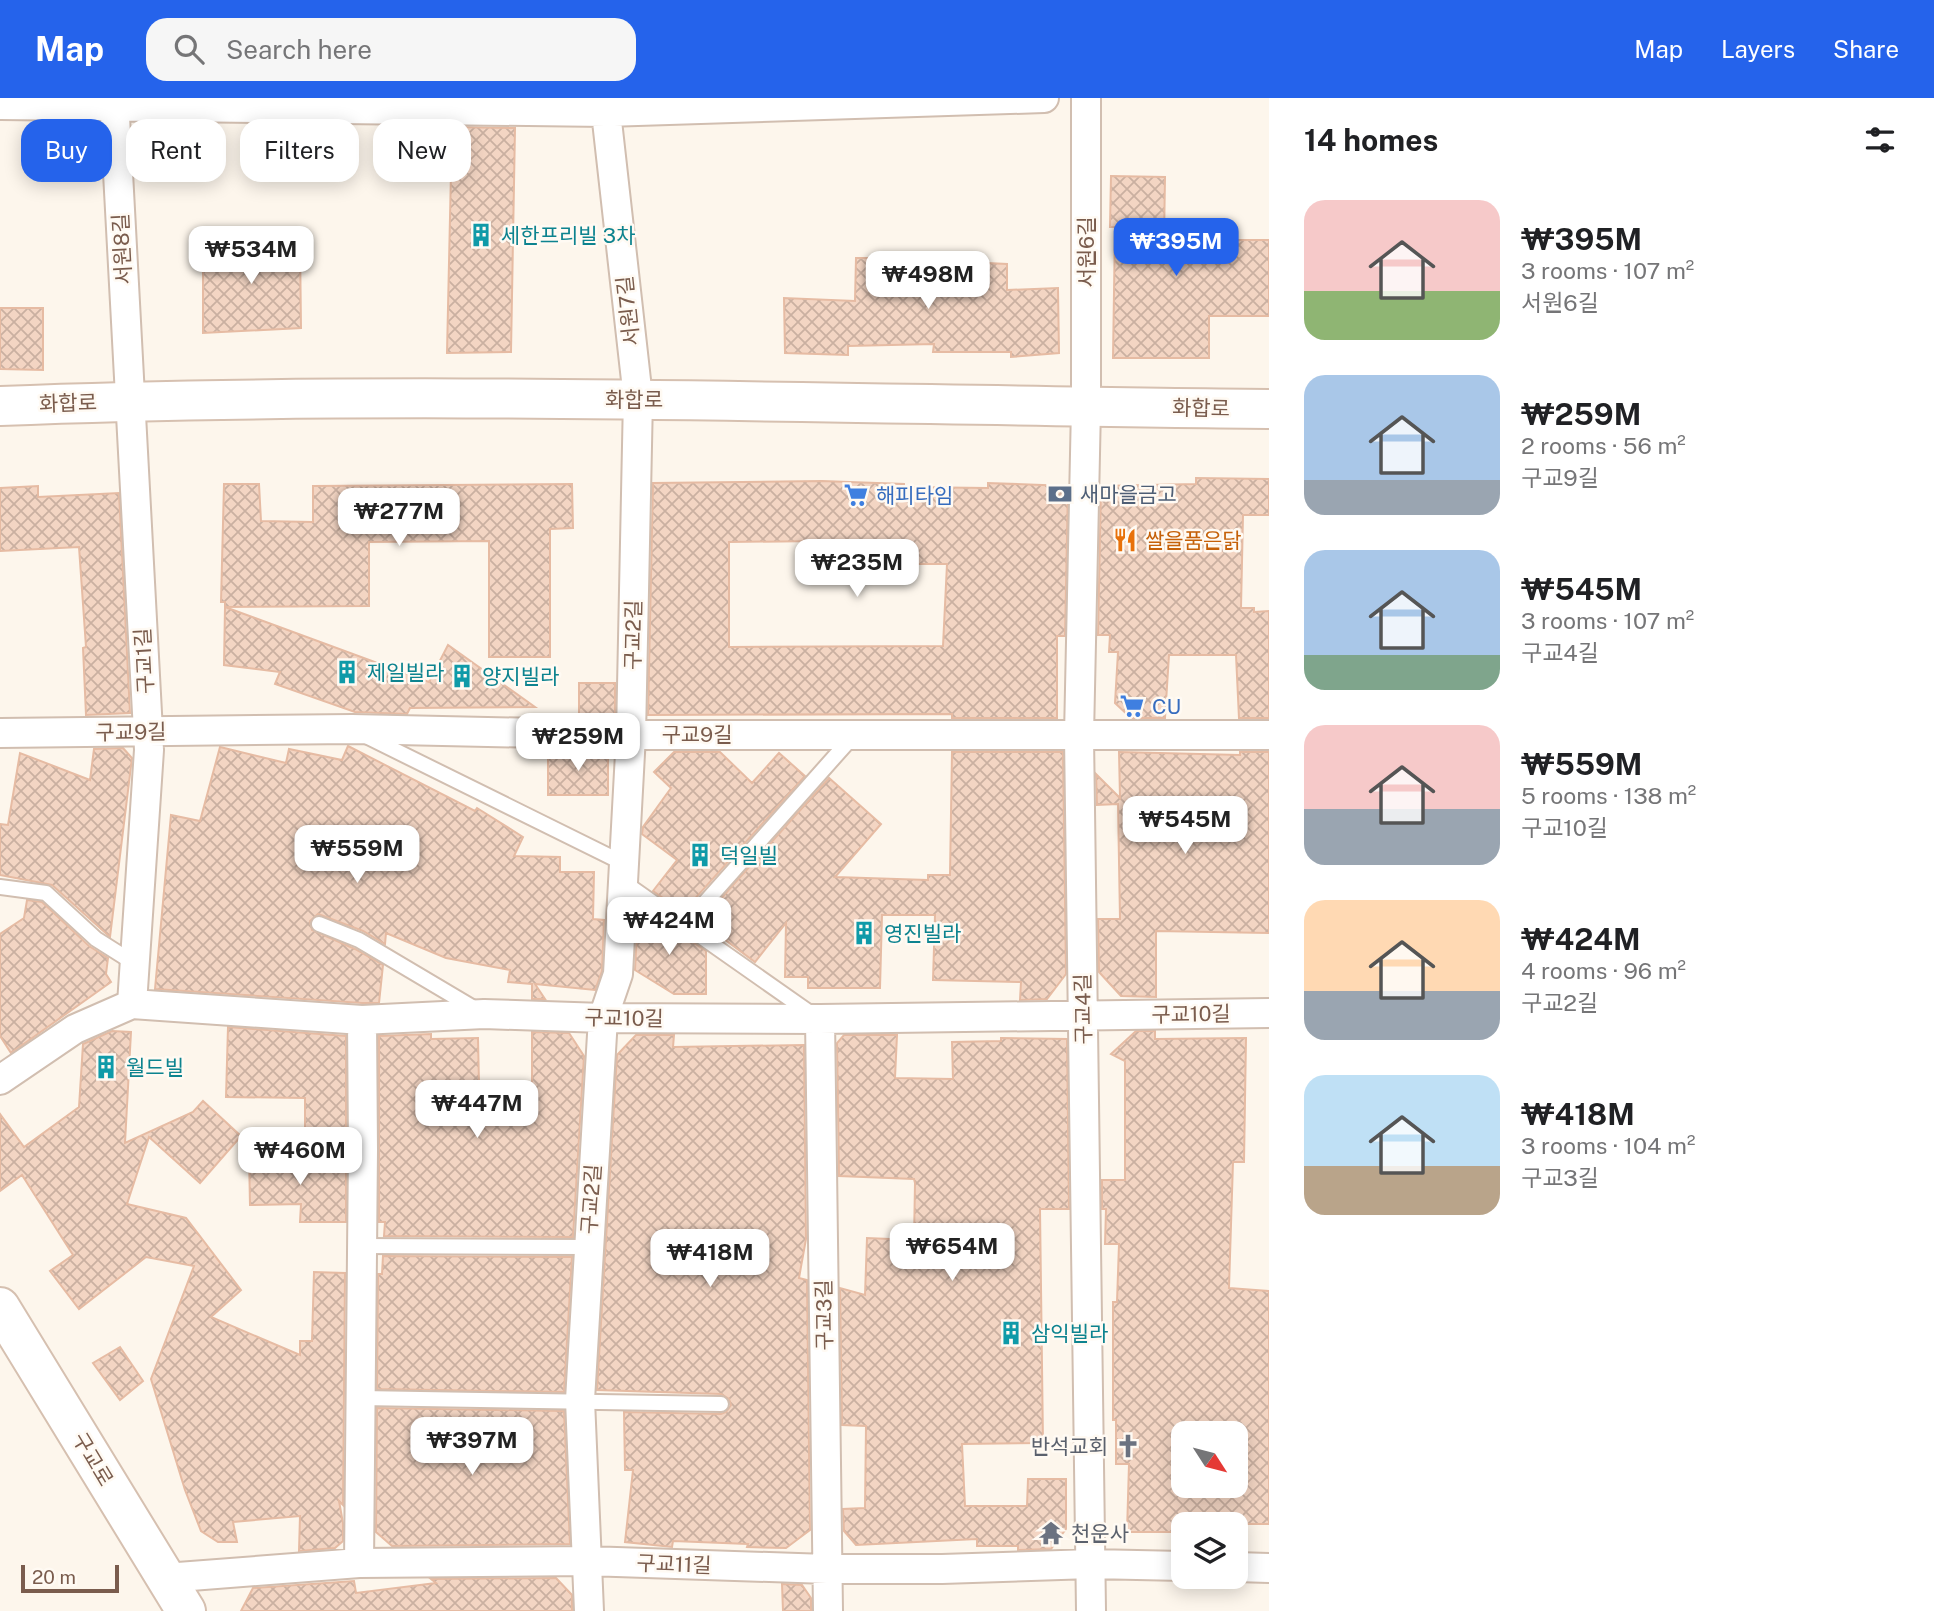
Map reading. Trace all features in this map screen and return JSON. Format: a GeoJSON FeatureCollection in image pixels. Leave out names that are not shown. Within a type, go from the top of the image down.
{"type":"FeatureCollection","features":[{"type":"Feature","properties":{"kind":"main road","name":"화합로"},"geometry":{"type":"LineString","coordinates":[[0,405],[130,401],[638,398],[1269,409]]}},
{"type":"Feature","properties":{"kind":"main road","name":"구교로"},"geometry":{"type":"LineString","coordinates":[[0,1307],[186,1611]]}},
{"type":"Feature","properties":{"kind":"street"},"geometry":{"type":"LineString","coordinates":[[0,105],[114,102],[606,105],[1044,98]]}},
{"type":"Feature","properties":{"kind":"street","name":"서원6길"},"geometry":{"type":"LineString","coordinates":[[1086,98],[1086,407]]}},
{"type":"Feature","properties":{"kind":"street","name":"서원8길"},"geometry":{"type":"LineString","coordinates":[[114,102],[130,401]]}},
{"type":"Feature","properties":{"kind":"street","name":"서원7길"},"geometry":{"type":"LineString","coordinates":[[606,105],[638,398]]}},
{"type":"Feature","properties":{"kind":"street","name":"구교2길"},"geometry":{"type":"LineString","coordinates":[[589,1611],[580,1400],[587,1247],[603,1018],[618,974],[631,735],[638,398]]}},
{"type":"Feature","properties":{"kind":"street","name":"구교1길"},"geometry":{"type":"LineString","coordinates":[[130,401],[148,732],[132,1004]]}},
{"type":"Feature","properties":{"kind":"street","name":"구교4길"},"geometry":{"type":"LineString","coordinates":[[1086,407],[1079,736],[1091,1611]]}},
{"type":"Feature","properties":{"kind":"street","name":"구교9길"},"geometry":{"type":"LineString","coordinates":[[0,733],[352,729],[631,735],[1269,735]]}},
{"type":"Feature","properties":{"kind":"street","name":"구교10길"},"geometry":{"type":"LineString","coordinates":[[0,1080],[75,1029],[132,1004],[362,1020],[484,1014],[603,1018],[820,1019],[1269,1013]]}},
{"type":"Feature","properties":{"kind":"street","name":"구교3길"},"geometry":{"type":"LineString","coordinates":[[820,1019],[828,1611]]}},
{"type":"Feature","properties":{"kind":"street"},"geometry":{"type":"LineString","coordinates":[[359,1563],[362,1020]]}},
{"type":"Feature","properties":{"kind":"street","name":"구교11길"},"geometry":{"type":"LineString","coordinates":[[165,1578],[359,1563],[587,1561],[827,1569],[943,1569],[1091,1564],[1171,1566]]}},
{"type":"Feature","properties":{"kind":"street"},"geometry":{"type":"LineString","coordinates":[[1248,1567],[1269,1567]]}},
{"type":"Feature","properties":{"kind":"lane"},"geometry":{"type":"LineString","coordinates":[[352,729],[622,872],[685,925],[820,1019]]}},
{"type":"Feature","properties":{"kind":"lane"},"geometry":{"type":"LineString","coordinates":[[685,925],[855,734]]}},
{"type":"Feature","properties":{"kind":"lane"},"geometry":{"type":"LineString","coordinates":[[0,887],[46,893],[96,939],[134,963]]}},
{"type":"Feature","properties":{"kind":"lane"},"geometry":{"type":"LineString","coordinates":[[318,923],[359,940],[484,1014]]}},
{"type":"Feature","properties":{"kind":"lane"},"geometry":{"type":"LineString","coordinates":[[291,1154],[363,1150]]}},
{"type":"Feature","properties":{"kind":"lane","name":"구교2길"},"geometry":{"type":"LineString","coordinates":[[362,1245],[587,1247]]}},
{"type":"Feature","properties":{"kind":"lane"},"geometry":{"type":"LineString","coordinates":[[361,1398],[721,1404]]}},
{"type":"Feature","properties":{"kind":"building","name":"세한프리빌 3차"},"geometry":{"type":"Polygon","coordinates":[[[471,127],[515,128],[511,352],[447,353],[451,182],[471,182],[471,127]]]}},
{"type":"Feature","properties":{"kind":"building"},"geometry":{"type":"Polygon","coordinates":[[[1111,176],[1165,177],[1164,240],[1269,240],[1269,316],[1209,316],[1209,358],[1113,358],[1115,227],[1110,227],[1111,176]]]}},
{"type":"Feature","properties":{"kind":"building"},"geometry":{"type":"Polygon","coordinates":[[[203,242],[300,242],[301,328],[203,333],[203,242]]]}},
{"type":"Feature","properties":{"kind":"building"},"geometry":{"type":"Polygon","coordinates":[[[856,258],[924,258],[1007,264],[1007,290],[1058,288],[1059,353],[1011,357],[1011,352],[933,352],[934,344],[848,346],[848,355],[785,353],[784,298],[855,301],[856,258]]]}},
{"type":"Feature","properties":{"kind":"building"},"geometry":{"type":"Polygon","coordinates":[[[0,308],[43,308],[43,370],[0,369],[0,308]]]}},
{"type":"Feature","properties":{"kind":"building"},"geometry":{"type":"Polygon","coordinates":[[[1196,478],[1269,479],[1269,515],[1243,515],[1241,608],[1254,608],[1254,612],[1269,611],[1269,718],[1239,718],[1236,655],[1169,655],[1165,718],[1131,718],[1115,703],[1118,652],[1109,652],[1110,635],[1098,635],[1101,486],[1196,484],[1196,478]]]}},
{"type":"Feature","properties":{"kind":"building"},"geometry":{"type":"Polygon","coordinates":[[[822,481],[904,484],[904,487],[988,488],[988,483],[1068,486],[1065,636],[1057,636],[1057,718],[952,718],[952,714],[648,715],[653,483],[822,481]],[[818,541],[729,542],[729,647],[943,646],[947,564],[908,564],[909,545],[818,541]]]}},
{"type":"Feature","properties":{"kind":"building"},"geometry":{"type":"Polygon","coordinates":[[[224,484],[259,484],[261,521],[313,522],[313,486],[572,484],[573,528],[550,529],[550,657],[489,657],[489,541],[369,542],[369,606],[225,607],[225,602],[221,602],[224,484]]]}},
{"type":"Feature","properties":{"kind":"building"},"geometry":{"type":"Polygon","coordinates":[[[38,486],[38,497],[119,493],[130,713],[86,715],[83,648],[86,647],[79,547],[0,551],[0,488],[38,486]]]}},
{"type":"Feature","properties":{"kind":"building"},"geometry":{"type":"Polygon","coordinates":[[[225,607],[429,682],[448,645],[535,707],[410,708],[407,714],[355,712],[275,684],[280,672],[224,665],[225,607]]]}},
{"type":"Feature","properties":{"kind":"building"},"geometry":{"type":"Polygon","coordinates":[[[579,683],[615,683],[615,716],[579,717],[579,683]]]}},
{"type":"Feature","properties":{"kind":"building"},"geometry":{"type":"Polygon","coordinates":[[[348,746],[475,811],[477,808],[523,837],[514,856],[560,857],[560,872],[594,872],[593,919],[604,920],[602,971],[595,990],[535,984],[545,999],[532,999],[532,984],[508,982],[510,970],[446,958],[386,933],[385,944],[363,931],[318,914],[310,921],[312,930],[383,965],[379,1003],[155,989],[171,815],[200,821],[220,747],[286,763],[289,749],[342,760],[348,746]]]}},
{"type":"Feature","properties":{"kind":"building"},"geometry":{"type":"Polygon","coordinates":[[[123,748],[132,758],[110,937],[52,885],[0,875],[0,824],[8,825],[20,753],[90,780],[94,749],[123,748]]]}},
{"type":"Feature","properties":{"kind":"building"},"geometry":{"type":"Polygon","coordinates":[[[548,750],[608,751],[608,795],[548,795],[548,750]]]}},
{"type":"Feature","properties":{"kind":"building"},"geometry":{"type":"Polygon","coordinates":[[[674,752],[720,752],[752,783],[779,753],[805,776],[683,912],[653,891],[677,860],[642,834],[643,827],[671,788],[654,772],[674,752]]]}},
{"type":"Feature","properties":{"kind":"building"},"geometry":{"type":"Polygon","coordinates":[[[952,752],[1063,752],[1066,974],[1047,999],[1020,1000],[1021,982],[933,980],[935,915],[882,915],[880,988],[808,988],[808,977],[785,977],[786,923],[755,962],[699,923],[829,778],[881,824],[835,877],[928,880],[928,875],[950,875],[952,752]]]}},
{"type":"Feature","properties":{"kind":"building"},"geometry":{"type":"Polygon","coordinates":[[[1119,752],[1240,755],[1240,752],[1269,752],[1269,933],[1156,931],[1156,997],[1121,996],[1099,972],[1098,919],[1120,919],[1118,804],[1097,805],[1096,774],[1120,798],[1119,752]]]}},
{"type":"Feature","properties":{"kind":"building"},"geometry":{"type":"Polygon","coordinates":[[[27,900],[42,902],[89,946],[108,958],[106,974],[111,982],[11,1053],[0,1036],[0,934],[24,918],[27,900]]]}},
{"type":"Feature","properties":{"kind":"building"},"geometry":{"type":"Polygon","coordinates":[[[642,907],[706,951],[706,994],[674,994],[635,970],[638,911],[642,907]]]}},
{"type":"Feature","properties":{"kind":"building"},"geometry":{"type":"Polygon","coordinates":[[[228,1027],[346,1036],[346,1141],[305,1144],[305,1098],[226,1097],[228,1027]]]}},
{"type":"Feature","properties":{"kind":"building"},"geometry":{"type":"Polygon","coordinates":[[[112,1031],[131,1032],[125,1143],[193,1112],[203,1101],[241,1136],[200,1183],[149,1137],[127,1204],[186,1218],[241,1290],[211,1317],[300,1355],[300,1341],[312,1341],[314,1272],[345,1273],[343,1505],[339,1501],[343,1541],[335,1548],[299,1551],[300,1516],[233,1522],[237,1542],[218,1542],[201,1531],[185,1490],[151,1379],[194,1266],[146,1257],[79,1309],[50,1271],[73,1255],[22,1175],[0,1191],[0,1114],[24,1147],[79,1107],[83,1044],[112,1031]]]}},
{"type":"Feature","properties":{"kind":"building"},"geometry":{"type":"Polygon","coordinates":[[[1136,1031],[1155,1031],[1155,1039],[1246,1038],[1244,1162],[1233,1162],[1229,1288],[1269,1291],[1269,1524],[1248,1524],[1248,1512],[1171,1512],[1171,1532],[1127,1532],[1129,1464],[1116,1464],[1116,1420],[1113,1420],[1113,1302],[1117,1302],[1119,1244],[1105,1244],[1106,1209],[1102,1209],[1102,1180],[1125,1180],[1125,1061],[1111,1054],[1136,1031]]]}},
{"type":"Feature","properties":{"kind":"building"},"geometry":{"type":"Polygon","coordinates":[[[532,1032],[569,1033],[584,1056],[573,1237],[384,1236],[385,1222],[379,1222],[379,1036],[431,1034],[431,1039],[478,1038],[479,1083],[532,1084],[532,1032]]]}},
{"type":"Feature","properties":{"kind":"building"},"geometry":{"type":"Polygon","coordinates":[[[636,1035],[674,1035],[673,1047],[804,1045],[806,1239],[799,1278],[807,1280],[810,1530],[786,1548],[673,1541],[672,1547],[625,1542],[633,1470],[625,1470],[624,1412],[721,1414],[731,1405],[729,1399],[721,1394],[597,1390],[617,1055],[636,1035]]]}},
{"type":"Feature","properties":{"kind":"building"},"geometry":{"type":"Polygon","coordinates":[[[844,1035],[897,1035],[895,1078],[953,1079],[952,1042],[1001,1041],[1001,1038],[1067,1039],[1069,1209],[1040,1209],[1043,1443],[962,1444],[965,1506],[1027,1506],[1028,1479],[1066,1479],[1066,1529],[1051,1549],[1018,1550],[1018,1546],[977,1546],[977,1539],[856,1545],[844,1531],[843,1509],[865,1508],[866,1426],[842,1425],[840,1288],[865,1295],[867,1238],[914,1240],[915,1183],[914,1179],[839,1176],[837,1043],[844,1035]]]}},
{"type":"Feature","properties":{"kind":"building"},"geometry":{"type":"Polygon","coordinates":[[[281,1154],[283,1160],[291,1164],[346,1161],[346,1222],[300,1222],[301,1204],[250,1205],[249,1155],[281,1154]]]}},
{"type":"Feature","properties":{"kind":"building"},"geometry":{"type":"Polygon","coordinates":[[[383,1256],[572,1257],[564,1392],[377,1389],[378,1274],[382,1274],[383,1256]]]}},
{"type":"Feature","properties":{"kind":"building"},"geometry":{"type":"Polygon","coordinates":[[[120,1347],[143,1381],[120,1400],[93,1363],[120,1347]]]}},
{"type":"Feature","properties":{"kind":"building"},"geometry":{"type":"Polygon","coordinates":[[[377,1408],[564,1411],[570,1544],[392,1546],[376,1532],[377,1408]]]}},
{"type":"Feature","properties":{"kind":"building"},"geometry":{"type":"Polygon","coordinates":[[[556,1578],[572,1595],[572,1611],[241,1611],[253,1588],[354,1581],[356,1593],[436,1583],[431,1579],[556,1578]]]}},
{"type":"Feature","properties":{"kind":"building"},"geometry":{"type":"Polygon","coordinates":[[[782,1584],[802,1585],[811,1598],[811,1611],[783,1611],[782,1584]]]}},
{"type":"Feature","properties":{"kind":"place","name":"세한프리빌 3차"},"geometry":{"type":"Point","coordinates":[481,235]}},
{"type":"Feature","properties":{"kind":"place","name":"새마을금고"},"geometry":{"type":"Point","coordinates":[1060,494]}},
{"type":"Feature","properties":{"kind":"place","name":"해피타임"},"geometry":{"type":"Point","coordinates":[856,495]}},
{"type":"Feature","properties":{"kind":"place","name":"쌀을품은닭"},"geometry":{"type":"Point","coordinates":[1125,540]}},
{"type":"Feature","properties":{"kind":"place","name":"제일빌라"},"geometry":{"type":"Point","coordinates":[347,672]}},
{"type":"Feature","properties":{"kind":"place","name":"양지빌라"},"geometry":{"type":"Point","coordinates":[462,676]}},
{"type":"Feature","properties":{"kind":"place","name":"CU"},"geometry":{"type":"Point","coordinates":[1132,706]}},
{"type":"Feature","properties":{"kind":"place","name":"덕일빌"},"geometry":{"type":"Point","coordinates":[700,855]}},
{"type":"Feature","properties":{"kind":"place","name":"영진빌라"},"geometry":{"type":"Point","coordinates":[864,933]}},
{"type":"Feature","properties":{"kind":"place","name":"월드빌"},"geometry":{"type":"Point","coordinates":[106,1067]}},
{"type":"Feature","properties":{"kind":"place","name":"삼익빌라"},"geometry":{"type":"Point","coordinates":[1011,1333]}},
{"type":"Feature","properties":{"kind":"place","name":"반석교회"},"geometry":{"type":"Point","coordinates":[1128,1446]}},
{"type":"Feature","properties":{"kind":"place","name":"천운사"},"geometry":{"type":"Point","coordinates":[1051,1533]}}]}
